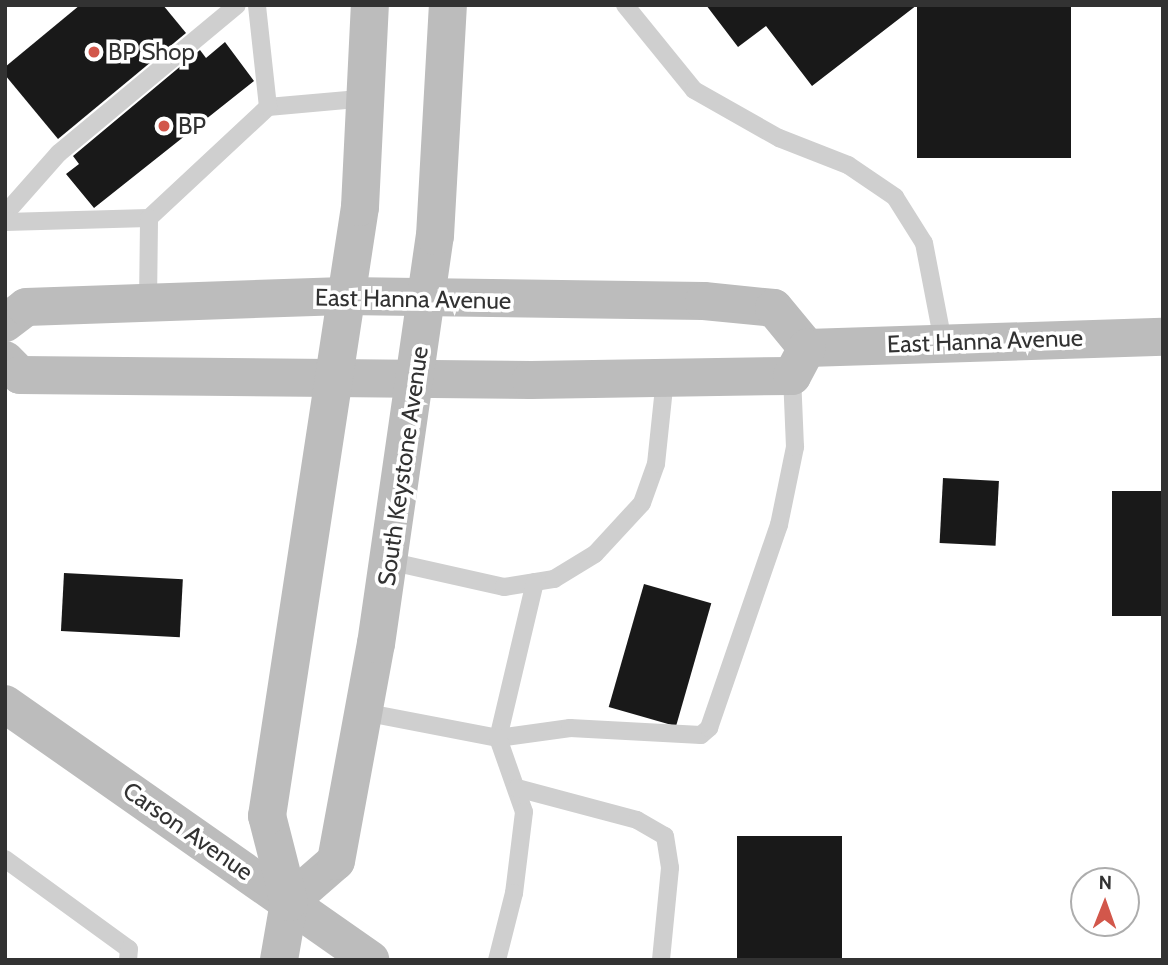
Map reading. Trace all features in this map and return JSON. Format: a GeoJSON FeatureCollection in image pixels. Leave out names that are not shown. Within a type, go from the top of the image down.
{"type":"FeatureCollection","features":[{"type":"Feature","properties":{"kind":"main road"},"geometry":{"type":"LineString","coordinates":[[279,960],[289,902],[267,816],[344,296],[368,98],[370,5]]}},
{"type":"Feature","properties":{"kind":"main road","name":"South Keystone Avenue"},"geometry":{"type":"LineString","coordinates":[[289,902],[336,861],[363,712],[427,301],[448,5]]}},
{"type":"Feature","properties":{"kind":"main road","name":"East Hanna Avenue"},"geometry":{"type":"LineString","coordinates":[[5,323],[26,307],[344,296],[427,301],[704,301],[774,308],[799,362]]}},
{"type":"Feature","properties":{"kind":"main road","name":"East Hanna Avenue"},"geometry":{"type":"LineString","coordinates":[[5,360],[20,375],[332,374],[415,380],[665,378],[943,342],[1163,337]]}},
{"type":"Feature","properties":{"kind":"main road","name":"Carson Avenue"},"geometry":{"type":"LineString","coordinates":[[5,704],[370,960]]}},
{"type":"Feature","properties":{"kind":"lane"},"geometry":{"type":"LineString","coordinates":[[5,214],[59,153],[237,5]]}},
{"type":"Feature","properties":{"kind":"lane"},"geometry":{"type":"LineString","coordinates":[[257,5],[268,107]]}},
{"type":"Feature","properties":{"kind":"lane"},"geometry":{"type":"LineString","coordinates":[[625,5],[694,89],[779,138],[849,165],[895,197],[924,243],[943,342]]}},
{"type":"Feature","properties":{"kind":"lane"},"geometry":{"type":"LineString","coordinates":[[5,222],[149,218],[268,107],[368,98]]}},
{"type":"Feature","properties":{"kind":"lane"},"geometry":{"type":"LineString","coordinates":[[148,303],[149,218]]}},
{"type":"Feature","properties":{"kind":"lane"},"geometry":{"type":"LineString","coordinates":[[363,712],[498,738],[570,728],[688,737],[709,728],[779,525],[795,447],[799,362]]}},
{"type":"Feature","properties":{"kind":"lane"},"geometry":{"type":"LineString","coordinates":[[388,561],[504,586],[554,579],[595,554],[642,503],[656,464],[665,378]]}},
{"type":"Feature","properties":{"kind":"lane"},"geometry":{"type":"LineString","coordinates":[[496,960],[517,866],[524,812],[498,738],[535,582]]}},
{"type":"Feature","properties":{"kind":"lane"},"geometry":{"type":"LineString","coordinates":[[517,788],[637,820],[665,836],[670,868],[661,960]]}},
{"type":"Feature","properties":{"kind":"lane"},"geometry":{"type":"LineString","coordinates":[[5,859],[129,954]]}},
{"type":"Feature","properties":{"kind":"building"},"geometry":{"type":"Polygon","coordinates":[[[80,5],[163,5],[186,33],[58,139],[5,75],[5,67],[80,5]]]}},
{"type":"Feature","properties":{"kind":"building"},"geometry":{"type":"Polygon","coordinates":[[[706,5],[917,5],[812,86],[766,26],[738,47],[706,5]]]}},
{"type":"Feature","properties":{"kind":"building"},"geometry":{"type":"Polygon","coordinates":[[[917,5],[1071,5],[1071,158],[917,158],[917,5]]]}},
{"type":"Feature","properties":{"kind":"building"},"geometry":{"type":"Polygon","coordinates":[[[225,42],[254,81],[94,208],[66,174],[79,164],[73,156],[200,50],[206,58],[225,42]]]}},
{"type":"Feature","properties":{"kind":"building"},"geometry":{"type":"Polygon","coordinates":[[[943,478],[999,481],[996,546],[940,543],[943,478]]]}},
{"type":"Feature","properties":{"kind":"building"},"geometry":{"type":"Polygon","coordinates":[[[1112,491],[1163,491],[1163,616],[1112,616],[1112,491]]]}},
{"type":"Feature","properties":{"kind":"building"},"geometry":{"type":"Polygon","coordinates":[[[64,573],[183,579],[180,637],[61,631],[64,573]]]}},
{"type":"Feature","properties":{"kind":"building"},"geometry":{"type":"Polygon","coordinates":[[[644,584],[711,603],[676,726],[609,707],[644,584]]]}},
{"type":"Feature","properties":{"kind":"building"},"geometry":{"type":"Polygon","coordinates":[[[737,836],[842,836],[842,960],[737,960],[737,836]]]}},
{"type":"Feature","properties":{"kind":"place","name":"BP Shop"},"geometry":{"type":"Point","coordinates":[94,52]}},
{"type":"Feature","properties":{"kind":"place","name":"BP"},"geometry":{"type":"Point","coordinates":[164,126]}}]}
